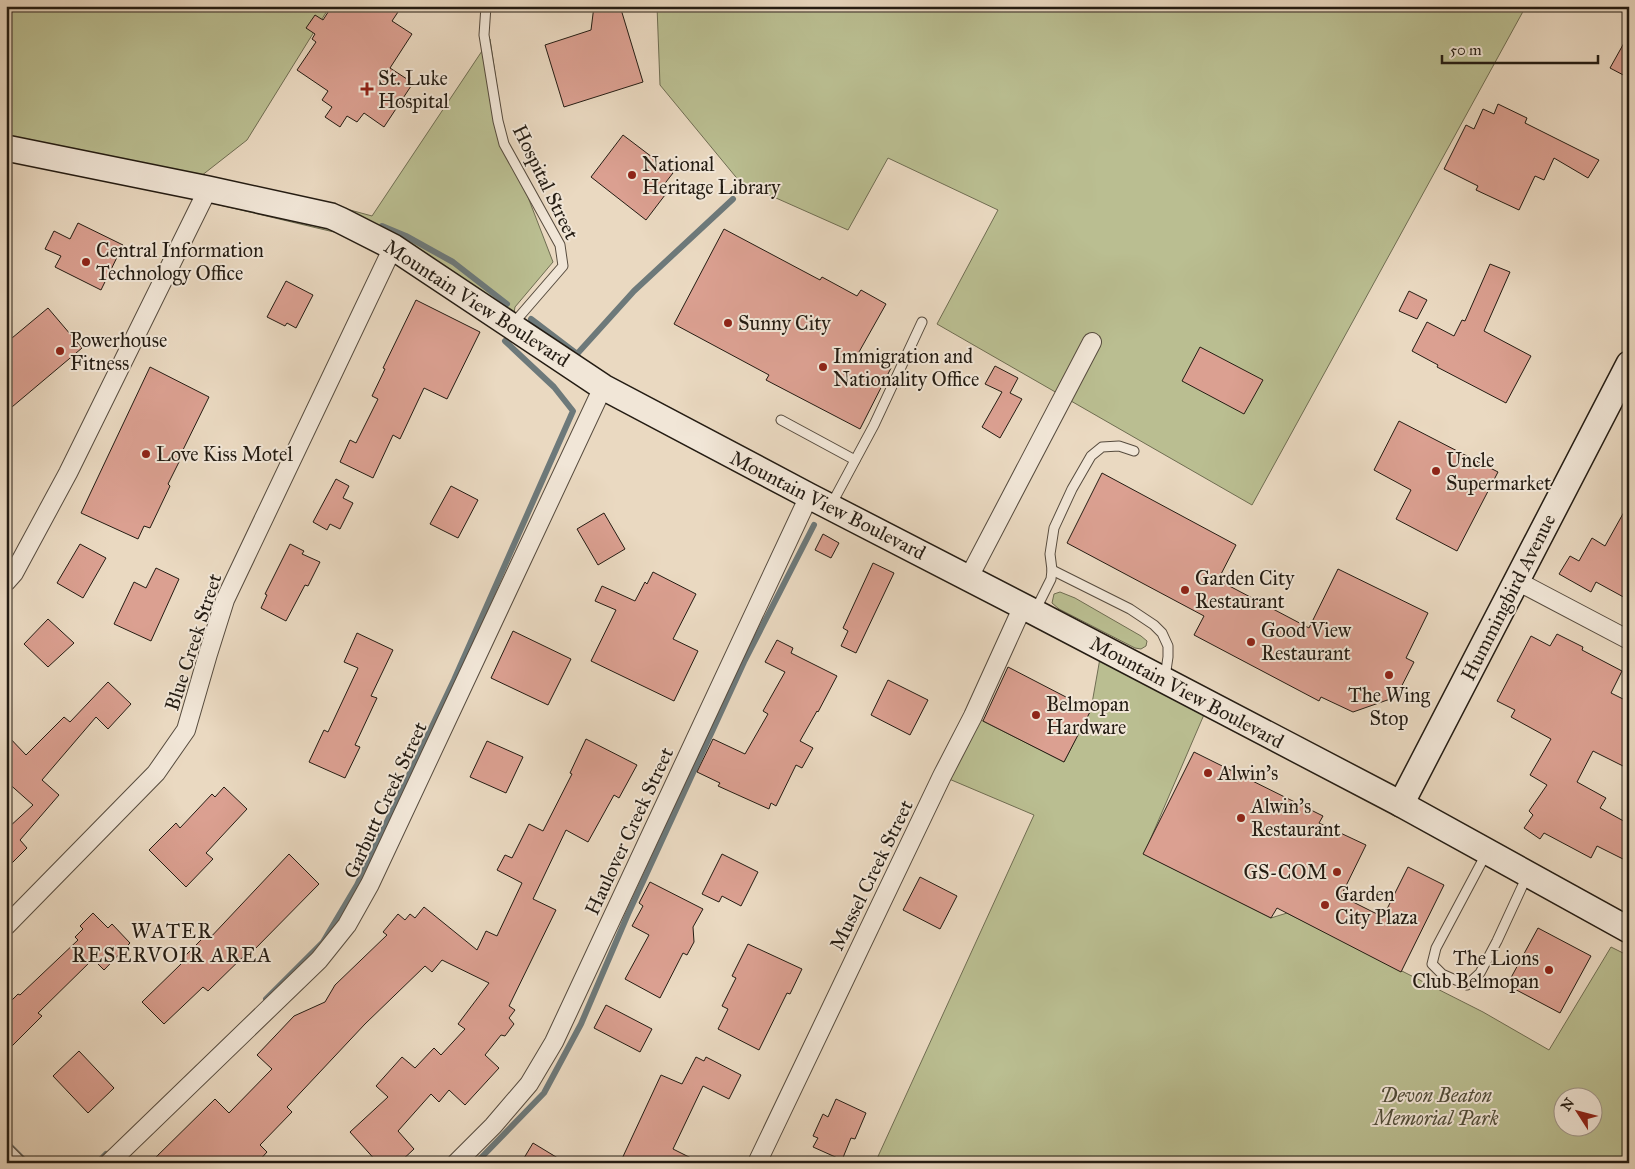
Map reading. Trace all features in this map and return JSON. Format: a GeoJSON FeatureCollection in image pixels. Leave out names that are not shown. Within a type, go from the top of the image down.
{"type":"FeatureCollection","features":[{"type":"Feature","properties":{"kind":"street","name":"Mountain View Boulevard"},"geometry":{"type":"LineString","coordinates":[[6,148],[332,216],[394,246],[603,386],[820,502],[969,577],[1401,804],[1629,930]]}},
{"type":"Feature","properties":{"kind":"street"},"geometry":{"type":"LineString","coordinates":[[9,574],[68,473],[208,189]]}},
{"type":"Feature","properties":{"kind":"street","name":"Blue Creek Street"},"geometry":{"type":"LineString","coordinates":[[6,926],[156,773],[186,730],[225,600],[394,246]]}},
{"type":"Feature","properties":{"kind":"street"},"geometry":{"type":"LineString","coordinates":[[969,577],[1092,342]]}},
{"type":"Feature","properties":{"kind":"street","name":"Hummingbird Avenue"},"geometry":{"type":"LineString","coordinates":[[1401,804],[1627,370]]}},
{"type":"Feature","properties":{"kind":"street","name":"Garbutt Creek Street"},"geometry":{"type":"LineString","coordinates":[[109,1163],[319,960],[347,925],[370,884],[603,386]]}},
{"type":"Feature","properties":{"kind":"street","name":"Haulover Creek Street"},"geometry":{"type":"LineString","coordinates":[[456,1163],[493,1126],[530,1084],[554,1042],[820,502]]}},
{"type":"Feature","properties":{"kind":"street"},"geometry":{"type":"LineString","coordinates":[[1517,581],[1629,640]]}},
{"type":"Feature","properties":{"kind":"street","name":"Mussel Creek Street"},"geometry":{"type":"LineString","coordinates":[[758,1163],[942,776],[1029,609]]}},
{"type":"Feature","properties":{"kind":"street"},"geometry":{"type":"LineString","coordinates":[[6,1153],[16,1163]]}},
{"type":"Feature","properties":{"kind":"lane","name":"Hospital Street"},"geometry":{"type":"LineString","coordinates":[[486,6],[484,34],[498,120],[504,144],[560,245],[563,266],[512,325]]}},
{"type":"Feature","properties":{"kind":"lane"},"geometry":{"type":"LineString","coordinates":[[820,502],[855,460],[874,425],[922,322]]}},
{"type":"Feature","properties":{"kind":"lane"},"geometry":{"type":"LineString","coordinates":[[781,420],[855,460]]}},
{"type":"Feature","properties":{"kind":"lane"},"geometry":{"type":"LineString","coordinates":[[1029,609],[1051,579],[1050,554],[1054,528],[1072,489],[1091,456],[1102,447],[1118,446],[1134,451]]}},
{"type":"Feature","properties":{"kind":"lane"},"geometry":{"type":"LineString","coordinates":[[1052,570],[1130,610],[1154,625],[1162,634],[1168,646],[1164,680]]}},
{"type":"Feature","properties":{"kind":"lane"},"geometry":{"type":"LineString","coordinates":[[1487,852],[1436,948],[1432,964],[1442,974],[1467,984],[1480,973],[1528,874]]}},
{"type":"Feature","properties":{"kind":"green space"},"geometry":{"type":"Polygon","coordinates":[[[6,6],[330,6],[247,140],[201,176],[321,202],[372,216],[490,39],[504,135],[553,262],[515,307],[512,325],[393,246],[186,197],[6,161],[6,6]]]}},
{"type":"Feature","properties":{"kind":"green space"},"geometry":{"type":"Polygon","coordinates":[[[657,6],[1526,6],[1252,505],[937,324],[998,210],[888,158],[848,230],[740,182],[660,85],[657,6]]]}},
{"type":"Feature","properties":{"kind":"green space"},"geometry":{"type":"Polygon","coordinates":[[[1060,592],[1075,598],[1141,636],[1147,641],[1146,646],[1141,649],[1135,648],[1059,609],[1052,603],[1054,594],[1060,592]]]}},
{"type":"Feature","properties":{"kind":"green space","name":"Devon Beaton Memorial Park"},"geometry":{"type":"Polygon","coordinates":[[[1102,647],[1209,703],[1144,854],[1271,918],[1287,913],[1483,1012],[1549,1050],[1611,947],[1629,956],[1629,1163],[875,1163],[1034,815],[942,776],[973,716],[1064,762],[1091,709],[1102,647]]]}},
{"type":"Feature","properties":{"kind":"building","name":"St. Luke Hospital"},"geometry":{"type":"Polygon","coordinates":[[[332,6],[402,6],[392,21],[412,34],[390,68],[413,83],[384,127],[364,113],[357,122],[347,116],[340,127],[325,117],[332,107],[322,100],[328,91],[297,70],[316,42],[312,39],[315,34],[306,28],[315,15],[323,20],[332,6]]]}},
{"type":"Feature","properties":{"kind":"building"},"geometry":{"type":"Polygon","coordinates":[[[594,6],[620,6],[643,82],[564,107],[545,45],[591,30],[594,6]]]}},
{"type":"Feature","properties":{"kind":"building"},"geometry":{"type":"Polygon","coordinates":[[[1629,34],[1629,78],[1610,68],[1629,34]]]}},
{"type":"Feature","properties":{"kind":"building"},"geometry":{"type":"Polygon","coordinates":[[[1498,104],[1527,118],[1525,123],[1599,160],[1588,178],[1554,158],[1544,180],[1535,176],[1519,210],[1476,190],[1478,186],[1444,169],[1466,125],[1474,129],[1483,109],[1494,114],[1498,104]]]}},
{"type":"Feature","properties":{"kind":"building","name":"National Heritage Library"},"geometry":{"type":"Polygon","coordinates":[[[623,135],[673,173],[659,191],[665,195],[646,220],[591,177],[623,135]]]}},
{"type":"Feature","properties":{"kind":"building","name":"Central Information Technology Office"},"geometry":{"type":"Polygon","coordinates":[[[78,223],[123,245],[101,290],[55,267],[61,256],[45,249],[54,231],[70,239],[78,223]]]}},
{"type":"Feature","properties":{"kind":"building"},"geometry":{"type":"Polygon","coordinates":[[[724,229],[820,280],[822,277],[857,296],[861,290],[886,304],[859,352],[891,368],[860,429],[766,380],[769,375],[674,324],[724,229]]]}},
{"type":"Feature","properties":{"kind":"building"},"geometry":{"type":"Polygon","coordinates":[[[1490,264],[1510,272],[1484,331],[1531,356],[1506,403],[1437,367],[1438,365],[1412,351],[1427,322],[1454,336],[1462,320],[1465,321],[1490,264]]]}},
{"type":"Feature","properties":{"kind":"building"},"geometry":{"type":"Polygon","coordinates":[[[286,281],[313,295],[296,328],[287,323],[285,326],[267,317],[286,281]]]}},
{"type":"Feature","properties":{"kind":"building"},"geometry":{"type":"Polygon","coordinates":[[[1409,291],[1427,300],[1417,319],[1399,311],[1409,291]]]}},
{"type":"Feature","properties":{"kind":"building"},"geometry":{"type":"Polygon","coordinates":[[[416,300],[480,332],[447,399],[424,388],[400,439],[393,435],[373,478],[340,462],[350,440],[356,443],[378,399],[372,396],[385,369],[383,368],[416,300]]]}},
{"type":"Feature","properties":{"kind":"building"},"geometry":{"type":"Polygon","coordinates":[[[48,308],[82,348],[6,412],[6,343],[48,308]]]}},
{"type":"Feature","properties":{"kind":"building"},"geometry":{"type":"Polygon","coordinates":[[[1200,347],[1263,380],[1244,414],[1182,381],[1200,347]]]}},
{"type":"Feature","properties":{"kind":"building"},"geometry":{"type":"Polygon","coordinates":[[[995,366],[1018,378],[1010,393],[1022,399],[1000,438],[982,427],[1002,392],[985,384],[995,366]]]}},
{"type":"Feature","properties":{"kind":"building"},"geometry":{"type":"Polygon","coordinates":[[[150,367],[209,397],[178,460],[180,460],[168,484],[170,486],[150,528],[144,526],[138,539],[81,513],[150,367]]]}},
{"type":"Feature","properties":{"kind":"building","name":"Uncle Supermarket"},"geometry":{"type":"Polygon","coordinates":[[[1399,421],[1498,472],[1457,551],[1396,519],[1411,490],[1374,470],[1399,421]]]}},
{"type":"Feature","properties":{"kind":"building"},"geometry":{"type":"Polygon","coordinates":[[[1102,473],[1236,545],[1218,580],[1309,628],[1338,569],[1428,613],[1406,658],[1414,662],[1396,697],[1353,712],[1321,697],[1319,701],[1194,635],[1204,616],[1067,543],[1102,473]]]}},
{"type":"Feature","properties":{"kind":"building"},"geometry":{"type":"Polygon","coordinates":[[[336,479],[349,486],[343,498],[353,503],[340,529],[330,524],[327,530],[313,522],[336,479]]]}},
{"type":"Feature","properties":{"kind":"building"},"geometry":{"type":"Polygon","coordinates":[[[451,486],[478,500],[458,538],[430,524],[451,486]]]}},
{"type":"Feature","properties":{"kind":"building"},"geometry":{"type":"Polygon","coordinates":[[[1629,503],[1629,600],[1596,582],[1591,592],[1559,574],[1570,556],[1579,561],[1592,538],[1605,546],[1629,503]]]}},
{"type":"Feature","properties":{"kind":"building"},"geometry":{"type":"Polygon","coordinates":[[[604,513],[625,549],[598,565],[577,529],[604,513]]]}},
{"type":"Feature","properties":{"kind":"building"},"geometry":{"type":"Polygon","coordinates":[[[823,534],[839,543],[831,558],[815,550],[823,534]]]}},
{"type":"Feature","properties":{"kind":"building"},"geometry":{"type":"Polygon","coordinates":[[[80,544],[106,558],[83,598],[57,583],[80,544]]]}},
{"type":"Feature","properties":{"kind":"building"},"geometry":{"type":"Polygon","coordinates":[[[290,544],[304,551],[302,554],[320,562],[308,586],[305,585],[286,621],[261,608],[267,595],[265,594],[290,544]]]}},
{"type":"Feature","properties":{"kind":"building"},"geometry":{"type":"Polygon","coordinates":[[[873,563],[894,573],[856,653],[841,646],[848,631],[843,628],[873,563]]]}},
{"type":"Feature","properties":{"kind":"building"},"geometry":{"type":"Polygon","coordinates":[[[156,568],[179,579],[151,641],[114,624],[134,582],[146,588],[156,568]]]}},
{"type":"Feature","properties":{"kind":"building"},"geometry":{"type":"Polygon","coordinates":[[[653,572],[696,594],[673,639],[698,651],[674,701],[591,661],[616,610],[595,601],[602,586],[635,601],[645,582],[647,584],[653,572]]]}},
{"type":"Feature","properties":{"kind":"building"},"geometry":{"type":"Polygon","coordinates":[[[48,619],[74,643],[48,667],[24,644],[48,619]]]}},
{"type":"Feature","properties":{"kind":"building"},"geometry":{"type":"Polygon","coordinates":[[[513,631],[571,659],[548,705],[491,678],[513,631]]]}},
{"type":"Feature","properties":{"kind":"building"},"geometry":{"type":"Polygon","coordinates":[[[357,633],[393,650],[371,696],[377,698],[355,745],[360,747],[345,778],[309,762],[324,730],[328,732],[358,668],[344,662],[357,633]]]}},
{"type":"Feature","properties":{"kind":"building"},"geometry":{"type":"Polygon","coordinates":[[[1557,634],[1583,647],[1582,650],[1622,671],[1611,693],[1629,702],[1629,769],[1593,751],[1577,782],[1606,798],[1600,808],[1629,824],[1629,862],[1597,846],[1591,858],[1544,833],[1540,839],[1524,828],[1533,815],[1529,811],[1547,785],[1530,775],[1551,739],[1511,717],[1515,710],[1497,701],[1531,636],[1550,646],[1557,634]]]}},
{"type":"Feature","properties":{"kind":"building"},"geometry":{"type":"Polygon","coordinates":[[[777,640],[793,648],[791,653],[837,676],[800,741],[813,748],[802,768],[796,765],[776,806],[771,803],[769,809],[718,786],[720,783],[697,772],[713,739],[745,754],[768,714],[763,711],[785,672],[765,662],[777,640]]]}},
{"type":"Feature","properties":{"kind":"building","name":"Belmopan Hardware"},"geometry":{"type":"Polygon","coordinates":[[[1008,667],[1091,710],[1064,762],[983,721],[1008,667]]]}},
{"type":"Feature","properties":{"kind":"building"},"geometry":{"type":"Polygon","coordinates":[[[888,680],[928,700],[910,735],[871,715],[888,680]]]}},
{"type":"Feature","properties":{"kind":"building"},"geometry":{"type":"Polygon","coordinates":[[[108,682],[131,704],[108,729],[96,717],[42,780],[59,795],[20,840],[27,848],[6,869],[6,826],[8,828],[33,805],[6,781],[6,734],[26,755],[64,717],[70,722],[108,682]]]}},
{"type":"Feature","properties":{"kind":"building"},"geometry":{"type":"Polygon","coordinates":[[[586,739],[637,765],[619,798],[614,795],[588,842],[566,830],[533,899],[556,910],[509,1006],[515,1010],[509,1018],[514,1024],[505,1036],[501,1035],[485,1055],[499,1068],[465,1105],[449,1090],[439,1102],[431,1094],[398,1131],[414,1149],[399,1163],[378,1163],[350,1132],[388,1097],[376,1086],[402,1057],[415,1068],[434,1048],[441,1055],[465,1029],[458,1024],[489,983],[442,960],[432,972],[425,966],[365,1024],[287,1107],[292,1112],[260,1145],[267,1152],[257,1163],[150,1163],[215,1099],[229,1113],[272,1069],[257,1055],[294,1016],[325,1002],[335,985],[387,935],[383,932],[398,914],[405,920],[410,914],[415,918],[424,907],[477,950],[486,931],[497,936],[522,883],[497,870],[505,855],[512,858],[529,824],[543,831],[572,774],[570,773],[586,739]]]}},
{"type":"Feature","properties":{"kind":"building"},"geometry":{"type":"Polygon","coordinates":[[[487,741],[523,757],[506,793],[470,777],[487,741]]]}},
{"type":"Feature","properties":{"kind":"building"},"geometry":{"type":"Polygon","coordinates":[[[1194,752],[1323,816],[1319,823],[1366,845],[1341,896],[1383,917],[1408,867],[1444,885],[1401,972],[1277,908],[1271,918],[1143,854],[1194,752]]]}},
{"type":"Feature","properties":{"kind":"building"},"geometry":{"type":"Polygon","coordinates":[[[224,787],[247,809],[206,853],[213,859],[186,887],[149,850],[176,823],[180,828],[212,794],[215,797],[224,787]]]}},
{"type":"Feature","properties":{"kind":"building"},"geometry":{"type":"Polygon","coordinates":[[[289,854],[319,884],[252,952],[250,950],[208,991],[203,987],[164,1024],[142,1002],[181,964],[179,962],[205,936],[208,940],[289,854]]]}},
{"type":"Feature","properties":{"kind":"building"},"geometry":{"type":"Polygon","coordinates":[[[722,854],[758,872],[741,906],[722,896],[719,902],[702,894],[722,854]]]}},
{"type":"Feature","properties":{"kind":"building"},"geometry":{"type":"Polygon","coordinates":[[[920,877],[957,896],[940,929],[903,910],[920,877]]]}},
{"type":"Feature","properties":{"kind":"building"},"geometry":{"type":"Polygon","coordinates":[[[650,882],[703,909],[693,927],[694,942],[687,955],[683,953],[660,998],[625,979],[649,935],[632,926],[643,906],[639,903],[650,882]]]}},
{"type":"Feature","properties":{"kind":"building"},"geometry":{"type":"Polygon","coordinates":[[[93,913],[108,928],[112,924],[130,943],[104,970],[93,959],[38,1013],[42,1016],[6,1052],[6,1006],[78,940],[75,937],[83,929],[80,926],[93,913]]]}},
{"type":"Feature","properties":{"kind":"building","name":"The Lions Club Belmopan"},"geometry":{"type":"Polygon","coordinates":[[[1538,928],[1591,956],[1560,1013],[1507,985],[1538,928]]]}},
{"type":"Feature","properties":{"kind":"building"},"geometry":{"type":"Polygon","coordinates":[[[748,944],[802,969],[790,994],[787,993],[759,1050],[718,1029],[728,1009],[722,1006],[736,978],[732,976],[748,944]]]}},
{"type":"Feature","properties":{"kind":"building"},"geometry":{"type":"Polygon","coordinates":[[[606,1005],[652,1029],[640,1052],[594,1028],[606,1005]]]}},
{"type":"Feature","properties":{"kind":"building"},"geometry":{"type":"Polygon","coordinates":[[[79,1051],[114,1088],[88,1113],[53,1076],[79,1051]]]}},
{"type":"Feature","properties":{"kind":"building"},"geometry":{"type":"Polygon","coordinates":[[[696,1057],[704,1061],[706,1057],[741,1075],[729,1099],[703,1086],[673,1149],[701,1163],[620,1163],[661,1075],[682,1084],[696,1057]]]}},
{"type":"Feature","properties":{"kind":"building"},"geometry":{"type":"Polygon","coordinates":[[[836,1099],[866,1113],[855,1139],[851,1138],[842,1160],[813,1147],[818,1138],[813,1136],[823,1114],[828,1117],[836,1099]]]}},
{"type":"Feature","properties":{"kind":"building"},"geometry":{"type":"Polygon","coordinates":[[[533,1143],[566,1163],[521,1163],[533,1143]]]}},
{"type":"Feature","properties":{"kind":"waterway"},"geometry":{"type":"LineString","coordinates":[[531,319],[577,354],[634,291],[733,199]]}},
{"type":"Feature","properties":{"kind":"waterway"},"geometry":{"type":"LineString","coordinates":[[382,226],[406,236],[453,262],[507,304]]}},
{"type":"Feature","properties":{"kind":"waterway"},"geometry":{"type":"LineString","coordinates":[[266,999],[323,942],[357,885],[454,680],[573,411],[554,387],[505,341]]}},
{"type":"Feature","properties":{"kind":"waterway"},"geometry":{"type":"LineString","coordinates":[[476,1163],[544,1093],[581,1024],[628,914],[744,662],[814,525]]}},
{"type":"Feature","properties":{"kind":"waterway"},"geometry":{"type":"LineString","coordinates":[[6,1142],[27,1163]]}},
{"type":"Feature","properties":{"kind":"waterway"},"geometry":{"type":"LineString","coordinates":[[97,1163],[106,1154]]}},
{"type":"Feature","properties":{"kind":"place","name":"St. Luke Hospital"},"geometry":{"type":"Point","coordinates":[367,89]}},
{"type":"Feature","properties":{"kind":"place","name":"National Heritage Library"},"geometry":{"type":"Point","coordinates":[632,175]}},
{"type":"Feature","properties":{"kind":"place","name":"Central Information Technology Office"},"geometry":{"type":"Point","coordinates":[86,262]}},
{"type":"Feature","properties":{"kind":"place","name":"Sunny City"},"geometry":{"type":"Point","coordinates":[728,323]}},
{"type":"Feature","properties":{"kind":"place","name":"Powerhouse Fitness"},"geometry":{"type":"Point","coordinates":[60,351]}},
{"type":"Feature","properties":{"kind":"place","name":"Immigration and Nationality Office"},"geometry":{"type":"Point","coordinates":[823,367]}},
{"type":"Feature","properties":{"kind":"place","name":"Love Kiss Motel"},"geometry":{"type":"Point","coordinates":[146,454]}},
{"type":"Feature","properties":{"kind":"place","name":"Uncle Supermarket"},"geometry":{"type":"Point","coordinates":[1436,471]}},
{"type":"Feature","properties":{"kind":"place","name":"Garden City Restaurant"},"geometry":{"type":"Point","coordinates":[1185,590]}},
{"type":"Feature","properties":{"kind":"place","name":"Good View Restaurant"},"geometry":{"type":"Point","coordinates":[1251,642]}},
{"type":"Feature","properties":{"kind":"place","name":"The Wing Stop"},"geometry":{"type":"Point","coordinates":[1389,675]}},
{"type":"Feature","properties":{"kind":"place","name":"Belmopan Hardware"},"geometry":{"type":"Point","coordinates":[1036,715]}},
{"type":"Feature","properties":{"kind":"place","name":"Alwin's"},"geometry":{"type":"Point","coordinates":[1208,773]}},
{"type":"Feature","properties":{"kind":"place","name":"Alwin's Restaurant"},"geometry":{"type":"Point","coordinates":[1241,818]}},
{"type":"Feature","properties":{"kind":"place","name":"GS-COM"},"geometry":{"type":"Point","coordinates":[1337,872]}},
{"type":"Feature","properties":{"kind":"place","name":"Garden City Plaza"},"geometry":{"type":"Point","coordinates":[1325,905]}},
{"type":"Feature","properties":{"kind":"place","name":"The Lions Club Belmopan"},"geometry":{"type":"Point","coordinates":[1549,970]}},
{"type":"Feature","properties":{"kind":"district","name":"WATER RESERVOIR AREA"},"geometry":{"type":"Point","coordinates":[172,943]}}]}
